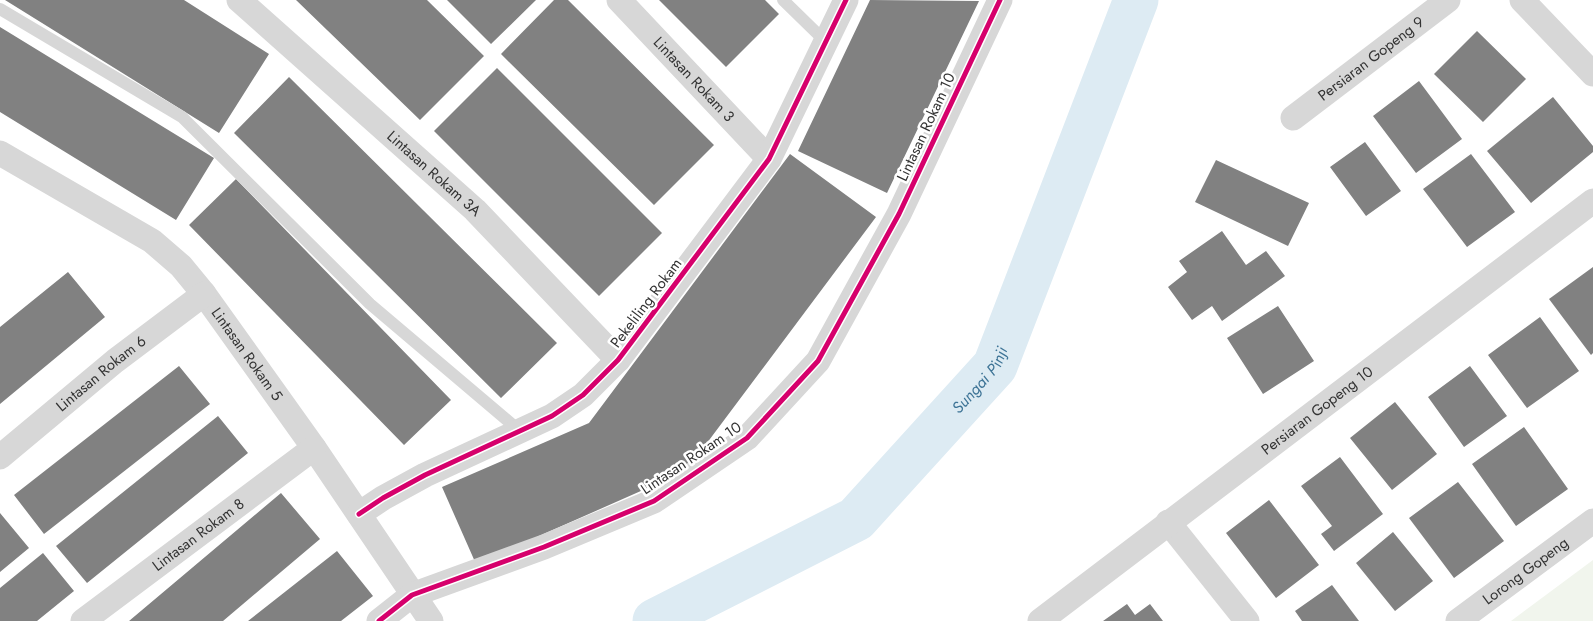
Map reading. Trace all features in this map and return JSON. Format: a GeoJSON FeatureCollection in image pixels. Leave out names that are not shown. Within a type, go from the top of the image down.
{"type":"FeatureCollection","features":[{"type":"Feature","properties":{"kind":"street","name":"Lintasan Rokam 3A"},"geometry":{"type":"LineString","coordinates":[[239,0],[475,210],[618,360]]}},
{"type":"Feature","properties":{"kind":"street","name":"Lintasan Rokam 3"},"geometry":{"type":"LineString","coordinates":[[619,0],[769,159]]}},
{"type":"Feature","properties":{"kind":"street","name":"Pekeliling Rokam"},"geometry":{"type":"LineString","coordinates":[[360,514],[383,498],[425,475],[552,416],[583,395],[618,360],[769,159],[846,0]]}},
{"type":"Feature","properties":{"kind":"street","name":"Lintasan Rokam 10"},"geometry":{"type":"LineString","coordinates":[[380,621],[412,595],[544,547],[654,500],[747,438],[818,361],[899,214],[1000,0]]}},
{"type":"Feature","properties":{"kind":"street","name":"Persiaran Gopeng 9"},"geometry":{"type":"LineString","coordinates":[[1293,118],[1448,0]]}},
{"type":"Feature","properties":{"kind":"street"},"geometry":{"type":"LineString","coordinates":[[1522,0],[1593,74]]}},
{"type":"Feature","properties":{"kind":"street","name":"Lintasan Rokam 5"},"geometry":{"type":"LineString","coordinates":[[0,152],[152,240],[181,266],[204,294],[314,448],[431,621]]}},
{"type":"Feature","properties":{"kind":"street","name":"Persiaran Gopeng 10"},"geometry":{"type":"LineString","coordinates":[[1040,621],[1168,522],[1593,202]]}},
{"type":"Feature","properties":{"kind":"street","name":"Lintasan Rokam 6"},"geometry":{"type":"LineString","coordinates":[[0,457],[115,361],[204,294]]}},
{"type":"Feature","properties":{"kind":"street","name":"Lintasan Rokam 8"},"geometry":{"type":"LineString","coordinates":[[83,621],[314,448]]}},
{"type":"Feature","properties":{"kind":"street","name":"Lorong Gopeng"},"geometry":{"type":"LineString","coordinates":[[1458,621],[1593,521]]}},
{"type":"Feature","properties":{"kind":"street"},"geometry":{"type":"LineString","coordinates":[[1168,522],[1247,621]]}},
{"type":"Feature","properties":{"kind":"lane"},"geometry":{"type":"LineString","coordinates":[[783,0],[825,41]]}},
{"type":"Feature","properties":{"kind":"lane"},"geometry":{"type":"LineString","coordinates":[[0,9],[182,117],[370,304],[521,432]]}},
{"type":"Feature","properties":{"kind":"shaded area"},"geometry":{"type":"Polygon","coordinates":[[[1593,560],[1593,621],[1511,621],[1593,560]]]}},
{"type":"Feature","properties":{"kind":"building"},"geometry":{"type":"Polygon","coordinates":[[[5,0],[184,0],[269,54],[219,133],[5,0]]]}},
{"type":"Feature","properties":{"kind":"building"},"geometry":{"type":"Polygon","coordinates":[[[296,0],[427,0],[484,56],[420,120],[296,0]]]}},
{"type":"Feature","properties":{"kind":"building"},"geometry":{"type":"Polygon","coordinates":[[[447,0],[536,0],[491,44],[447,0]]]}},
{"type":"Feature","properties":{"kind":"building"},"geometry":{"type":"Polygon","coordinates":[[[554,0],[568,0],[714,145],[654,205],[501,54],[554,0]]]}},
{"type":"Feature","properties":{"kind":"building"},"geometry":{"type":"Polygon","coordinates":[[[659,0],[765,0],[779,14],[726,67],[659,0]]]}},
{"type":"Feature","properties":{"kind":"building"},"geometry":{"type":"Polygon","coordinates":[[[870,0],[979,1],[887,193],[798,151],[870,0]]]}},
{"type":"Feature","properties":{"kind":"building"},"geometry":{"type":"Polygon","coordinates":[[[0,27],[214,158],[176,220],[0,112],[0,27]]]}},
{"type":"Feature","properties":{"kind":"building"},"geometry":{"type":"Polygon","coordinates":[[[1477,31],[1526,79],[1483,122],[1434,74],[1477,31]]]}},
{"type":"Feature","properties":{"kind":"building"},"geometry":{"type":"Polygon","coordinates":[[[497,68],[662,233],[599,296],[434,131],[497,68]]]}},
{"type":"Feature","properties":{"kind":"building"},"geometry":{"type":"Polygon","coordinates":[[[289,77],[557,343],[501,398],[234,133],[289,77]]]}},
{"type":"Feature","properties":{"kind":"building"},"geometry":{"type":"Polygon","coordinates":[[[1419,81],[1462,139],[1416,173],[1373,116],[1419,81]]]}},
{"type":"Feature","properties":{"kind":"building"},"geometry":{"type":"Polygon","coordinates":[[[1553,97],[1593,146],[1593,152],[1531,203],[1487,151],[1553,97]]]}},
{"type":"Feature","properties":{"kind":"building"},"geometry":{"type":"Polygon","coordinates":[[[1365,142],[1401,191],[1366,216],[1330,167],[1365,142]]]}},
{"type":"Feature","properties":{"kind":"building"},"geometry":{"type":"Polygon","coordinates":[[[790,154],[876,217],[686,471],[476,564],[442,487],[589,423],[790,154]]]}},
{"type":"Feature","properties":{"kind":"building"},"geometry":{"type":"Polygon","coordinates":[[[1471,154],[1515,212],[1467,247],[1423,189],[1471,154]]]}},
{"type":"Feature","properties":{"kind":"building"},"geometry":{"type":"Polygon","coordinates":[[[1216,160],[1309,203],[1288,246],[1195,202],[1216,160]]]}},
{"type":"Feature","properties":{"kind":"building"},"geometry":{"type":"Polygon","coordinates":[[[236,179],[451,400],[404,445],[189,225],[236,179]]]}},
{"type":"Feature","properties":{"kind":"building"},"geometry":{"type":"Polygon","coordinates":[[[1222,231],[1246,265],[1266,251],[1285,276],[1222,321],[1212,306],[1192,320],[1168,287],[1187,272],[1179,261],[1222,231]]]}},
{"type":"Feature","properties":{"kind":"building"},"geometry":{"type":"Polygon","coordinates":[[[1593,267],[1593,353],[1591,355],[1549,299],[1593,267]]]}},
{"type":"Feature","properties":{"kind":"building"},"geometry":{"type":"Polygon","coordinates":[[[68,272],[105,317],[0,404],[0,327],[68,272]]]}},
{"type":"Feature","properties":{"kind":"building"},"geometry":{"type":"Polygon","coordinates":[[[1278,306],[1314,361],[1263,394],[1227,338],[1278,306]]]}},
{"type":"Feature","properties":{"kind":"building"},"geometry":{"type":"Polygon","coordinates":[[[1540,317],[1579,371],[1527,408],[1488,355],[1540,317]]]}},
{"type":"Feature","properties":{"kind":"building"},"geometry":{"type":"Polygon","coordinates":[[[179,366],[210,404],[44,534],[14,495],[179,366]]]}},
{"type":"Feature","properties":{"kind":"building"},"geometry":{"type":"Polygon","coordinates":[[[1470,366],[1507,416],[1464,447],[1428,397],[1470,366]]]}},
{"type":"Feature","properties":{"kind":"building"},"geometry":{"type":"Polygon","coordinates":[[[1395,402],[1437,454],[1392,490],[1350,438],[1395,402]]]}},
{"type":"Feature","properties":{"kind":"building"},"geometry":{"type":"Polygon","coordinates":[[[218,416],[248,453],[87,583],[56,546],[218,416]]]}},
{"type":"Feature","properties":{"kind":"building"},"geometry":{"type":"Polygon","coordinates":[[[1524,427],[1568,489],[1516,526],[1472,464],[1524,427]]]}},
{"type":"Feature","properties":{"kind":"building"},"geometry":{"type":"Polygon","coordinates":[[[1340,457],[1383,514],[1334,551],[1321,534],[1332,526],[1301,486],[1340,457]]]}},
{"type":"Feature","properties":{"kind":"building"},"geometry":{"type":"Polygon","coordinates":[[[1458,482],[1504,541],[1454,578],[1409,518],[1458,482]]]}},
{"type":"Feature","properties":{"kind":"building"},"geometry":{"type":"Polygon","coordinates":[[[281,493],[320,539],[223,621],[129,621],[281,493]]]}},
{"type":"Feature","properties":{"kind":"building"},"geometry":{"type":"Polygon","coordinates":[[[1269,500],[1319,565],[1276,598],[1226,533],[1269,500]]]}},
{"type":"Feature","properties":{"kind":"building"},"geometry":{"type":"Polygon","coordinates":[[[0,513],[29,548],[0,572],[0,513]]]}},
{"type":"Feature","properties":{"kind":"building"},"geometry":{"type":"Polygon","coordinates":[[[1393,532],[1433,581],[1395,611],[1356,563],[1393,532]]]}},
{"type":"Feature","properties":{"kind":"building"},"geometry":{"type":"Polygon","coordinates":[[[337,551],[373,596],[341,621],[248,621],[337,551]]]}},
{"type":"Feature","properties":{"kind":"building"},"geometry":{"type":"Polygon","coordinates":[[[43,553],[74,591],[37,621],[0,621],[0,588],[43,553]]]}},
{"type":"Feature","properties":{"kind":"building"},"geometry":{"type":"Polygon","coordinates":[[[1332,585],[1359,621],[1302,621],[1295,611],[1332,585]]]}},
{"type":"Feature","properties":{"kind":"building"},"geometry":{"type":"Polygon","coordinates":[[[1127,604],[1135,615],[1150,604],[1163,621],[1103,621],[1127,604]]]}},
{"type":"Feature","properties":{"kind":"waterway","name":"Sungai Pinji"},"geometry":{"type":"LineString","coordinates":[[655,621],[856,519],[995,366],[1136,0]]}},
{"type":"Feature","properties":{"kind":"cycle path"},"geometry":{"type":"LineString","coordinates":[[359,514],[383,498],[425,475],[552,416],[583,395],[618,360],[769,159],[846,0]]}},
{"type":"Feature","properties":{"kind":"cycle path"},"geometry":{"type":"LineString","coordinates":[[379,621],[412,595],[544,547],[654,501],[747,438],[818,361],[899,214],[1000,0]]}}]}
